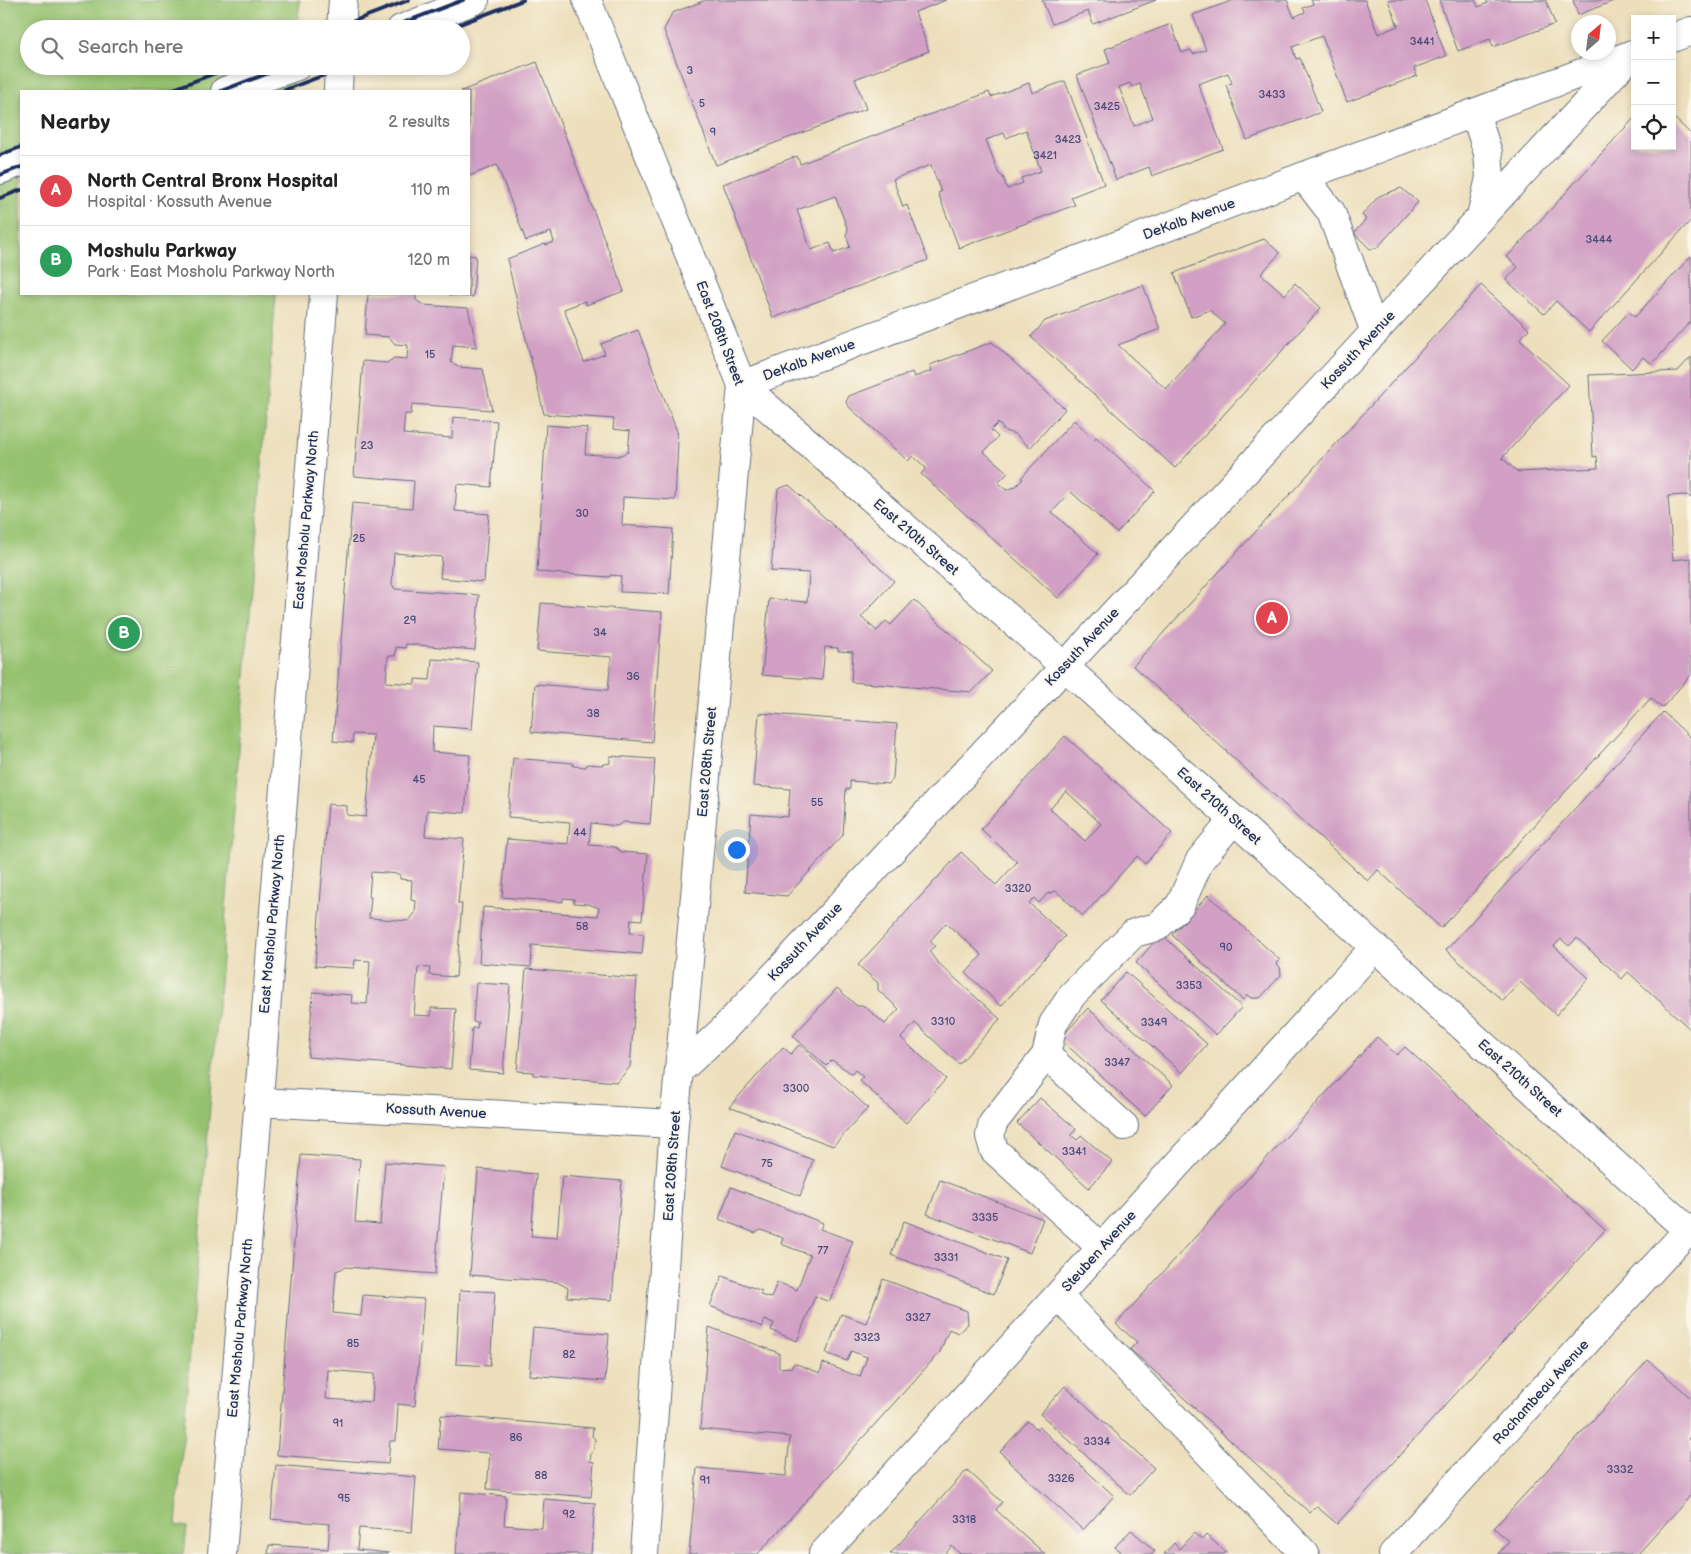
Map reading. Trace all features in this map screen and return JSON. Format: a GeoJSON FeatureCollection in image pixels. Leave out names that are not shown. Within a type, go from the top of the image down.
{"type":"FeatureCollection","features":[{"type":"Feature","properties":{"kind":"street"},"geometry":{"type":"LineString","coordinates":[[342,20],[343,0]]}},
{"type":"Feature","properties":{"kind":"street"},"geometry":{"type":"LineString","coordinates":[[424,20],[475,0]]}},
{"type":"Feature","properties":{"kind":"street","name":"East 208th Street"},"geometry":{"type":"LineString","coordinates":[[587,0],[742,385],[674,1124],[644,1554]]}},
{"type":"Feature","properties":{"kind":"street"},"geometry":{"type":"LineString","coordinates":[[1676,37],[1691,31]]}},
{"type":"Feature","properties":{"kind":"street","name":"DeKalb Avenue"},"geometry":{"type":"LineString","coordinates":[[742,385],[1631,55]]}},
{"type":"Feature","properties":{"kind":"street","name":"Kossuth Avenue"},"geometry":{"type":"LineString","coordinates":[[679,1071],[728,1025],[1631,57]]}},
{"type":"Feature","properties":{"kind":"street"},"geometry":{"type":"LineString","coordinates":[[228,90],[270,75]]}},
{"type":"Feature","properties":{"kind":"street"},"geometry":{"type":"LineString","coordinates":[[338,90],[339,75]]}},
{"type":"Feature","properties":{"kind":"street","name":"Kossuth Avenue"},"geometry":{"type":"LineString","coordinates":[[1475,112],[1488,153],[1490,178],[1480,218]]}},
{"type":"Feature","properties":{"kind":"street"},"geometry":{"type":"LineString","coordinates":[[0,170],[20,162]]}},
{"type":"Feature","properties":{"kind":"street"},"geometry":{"type":"LineString","coordinates":[[1304,177],[1331,212],[1375,332]]}},
{"type":"Feature","properties":{"kind":"street","name":"East Mosholu Parkway North"},"geometry":{"type":"LineString","coordinates":[[222,1554],[324,295]]}},
{"type":"Feature","properties":{"kind":"street","name":"East 210th Street"},"geometry":{"type":"LineString","coordinates":[[742,385],[1064,666],[1689,1232]]}},
{"type":"Feature","properties":{"kind":"street"},"geometry":{"type":"LineString","coordinates":[[1102,1248],[994,1150],[990,1136],[993,1123],[1046,1055],[1053,1024],[1073,994],[1134,933],[1156,927],[1180,905],[1200,860],[1234,819]]}},
{"type":"Feature","properties":{"kind":"street","name":"Steuben Avenue"},"geometry":{"type":"LineString","coordinates":[[823,1554],[1375,947]]}},
{"type":"Feature","properties":{"kind":"street"},"geometry":{"type":"LineString","coordinates":[[1046,1055],[1124,1126]]}},
{"type":"Feature","properties":{"kind":"street","name":"Kossuth Avenue"},"geometry":{"type":"LineString","coordinates":[[258,1102],[674,1124]]}},
{"type":"Feature","properties":{"kind":"street","name":"Rochambeau Avenue"},"geometry":{"type":"LineString","coordinates":[[1393,1554],[1689,1232]]}},
{"type":"Feature","properties":{"kind":"street"},"geometry":{"type":"LineString","coordinates":[[1058,1296],[1305,1554]]}},
{"type":"Feature","properties":{"kind":"green space"},"geometry":{"type":"Polygon","coordinates":[[[0,0],[300,0],[298,20],[20,20],[20,75],[293,75],[292,90],[20,90],[20,295],[276,295],[176,1525],[187,1527],[184,1554],[0,1554],[0,0]]]}},
{"type":"Feature","properties":{"kind":"building"},"geometry":{"type":"Polygon","coordinates":[[[706,0],[946,0],[915,12],[929,51],[855,79],[866,109],[716,165],[664,30],[672,13],[706,0]]]}},
{"type":"Feature","properties":{"kind":"building"},"geometry":{"type":"Polygon","coordinates":[[[1042,0],[1156,0],[1093,24],[1088,11],[1052,24],[1042,0]]]}},
{"type":"Feature","properties":{"kind":"building"},"geometry":{"type":"Polygon","coordinates":[[[1234,0],[1287,0],[1294,17],[1305,12],[1303,8],[1313,4],[1311,0],[1365,0],[1378,34],[1398,26],[1388,0],[1425,0],[1446,56],[1414,68],[1417,76],[1347,102],[1322,36],[1292,47],[1296,59],[1300,58],[1321,112],[1247,140],[1226,85],[1232,83],[1228,73],[1198,84],[1223,149],[1152,176],[1149,167],[1116,180],[1077,75],[1110,63],[1105,49],[1171,24],[1182,53],[1191,50],[1193,54],[1206,50],[1193,15],[1234,0]],[[1130,83],[1119,87],[1134,126],[1153,118],[1140,84],[1132,87],[1130,83]]]}},
{"type":"Feature","properties":{"kind":"building"},"geometry":{"type":"Polygon","coordinates":[[[1439,0],[1475,0],[1478,7],[1488,3],[1486,0],[1546,0],[1555,24],[1493,47],[1490,39],[1458,51],[1439,0]]]}},
{"type":"Feature","properties":{"kind":"building"},"geometry":{"type":"Polygon","coordinates":[[[1573,0],[1616,0],[1578,15],[1573,0]]]}},
{"type":"Feature","properties":{"kind":"building"},"geometry":{"type":"Polygon","coordinates":[[[537,62],[624,291],[586,305],[585,301],[564,309],[584,362],[605,354],[601,344],[638,330],[678,434],[676,433],[678,442],[675,500],[623,497],[622,525],[673,529],[669,594],[620,592],[621,576],[610,575],[610,577],[537,572],[546,425],[587,428],[585,454],[618,456],[628,452],[630,431],[613,429],[614,419],[544,414],[507,259],[554,242],[551,232],[526,241],[497,165],[470,176],[470,90],[464,90],[537,62]]]}},
{"type":"Feature","properties":{"kind":"building"},"geometry":{"type":"Polygon","coordinates":[[[1065,81],[1104,184],[1071,197],[1075,205],[959,248],[938,193],[941,192],[931,165],[893,179],[903,207],[907,205],[928,260],[773,318],[723,184],[797,156],[800,164],[989,92],[991,97],[1029,83],[1032,93],[1065,81]],[[1026,130],[1006,138],[1004,133],[986,140],[1007,189],[1023,183],[1021,178],[1041,171],[1026,130]],[[835,196],[797,210],[811,250],[830,243],[834,253],[850,247],[846,235],[848,230],[835,196]]]}},
{"type":"Feature","properties":{"kind":"building"},"geometry":{"type":"Polygon","coordinates":[[[1676,120],[1691,134],[1691,220],[1589,332],[1556,301],[1544,314],[1506,280],[1518,267],[1507,257],[1631,121],[1631,150],[1676,150],[1676,120]]]}},
{"type":"Feature","properties":{"kind":"building"},"geometry":{"type":"Polygon","coordinates":[[[1401,188],[1418,202],[1377,248],[1370,249],[1355,234],[1366,219],[1362,215],[1379,196],[1401,188]]]}},
{"type":"Feature","properties":{"kind":"building"},"geometry":{"type":"Polygon","coordinates":[[[1264,239],[1280,253],[1261,274],[1285,295],[1295,283],[1321,308],[1175,468],[1031,337],[1045,321],[1143,285],[1160,329],[1118,345],[1166,389],[1225,324],[1210,310],[1191,317],[1174,273],[1264,239]]]}},
{"type":"Feature","properties":{"kind":"building"},"geometry":{"type":"Polygon","coordinates":[[[470,255],[476,256],[473,297],[449,295],[470,295],[470,255]]]}},
{"type":"Feature","properties":{"kind":"building"},"geometry":{"type":"Polygon","coordinates":[[[1691,256],[1691,321],[1652,364],[1643,357],[1632,369],[1602,341],[1629,312],[1635,317],[1691,256]]]}},
{"type":"Feature","properties":{"kind":"building"},"geometry":{"type":"Polygon","coordinates":[[[1481,285],[1529,329],[1520,339],[1569,385],[1502,458],[1518,472],[1598,468],[1597,456],[1593,457],[1589,375],[1678,371],[1691,357],[1691,498],[1687,495],[1668,496],[1673,560],[1691,558],[1691,675],[1662,708],[1651,698],[1441,928],[1378,870],[1368,881],[1133,666],[1481,285]]]}},
{"type":"Feature","properties":{"kind":"building"},"geometry":{"type":"Polygon","coordinates":[[[368,295],[416,295],[416,300],[423,305],[468,308],[477,347],[453,345],[451,362],[458,367],[483,369],[492,410],[412,404],[411,414],[405,414],[403,434],[452,438],[453,417],[497,421],[491,487],[457,484],[455,511],[489,514],[484,582],[440,578],[442,557],[394,553],[392,584],[395,589],[479,595],[475,650],[406,644],[405,648],[396,647],[395,656],[388,656],[386,682],[415,684],[415,679],[430,680],[432,659],[478,662],[472,729],[433,726],[432,752],[470,755],[465,813],[427,810],[425,836],[464,839],[458,904],[462,904],[456,977],[429,975],[430,968],[418,967],[414,1015],[431,1016],[431,1008],[456,1009],[451,1069],[308,1057],[313,992],[352,995],[351,1003],[367,1004],[370,961],[355,960],[354,968],[315,966],[328,804],[347,806],[347,815],[366,817],[373,735],[353,734],[352,743],[333,741],[352,503],[412,508],[414,481],[354,476],[363,361],[387,363],[394,358],[407,359],[408,345],[395,344],[389,337],[365,335],[368,295]],[[371,872],[369,918],[409,921],[415,913],[416,901],[411,900],[412,880],[400,879],[400,874],[371,872]]]}},
{"type":"Feature","properties":{"kind":"building"},"geometry":{"type":"Polygon","coordinates":[[[992,342],[1065,409],[1030,448],[1015,434],[1005,431],[998,423],[991,430],[998,437],[984,452],[1008,473],[998,483],[1006,490],[1015,487],[1074,420],[1094,439],[1096,437],[1155,491],[1117,533],[1071,492],[1052,512],[1098,554],[1058,598],[921,474],[926,468],[913,456],[908,461],[848,406],[846,402],[849,396],[912,372],[914,377],[932,371],[930,365],[992,342]]]}},
{"type":"Feature","properties":{"kind":"building"},"geometry":{"type":"Polygon","coordinates":[[[789,485],[894,581],[861,617],[877,631],[886,621],[891,625],[914,600],[992,671],[972,692],[851,682],[853,652],[838,651],[838,648],[825,647],[822,680],[762,675],[769,599],[807,602],[809,573],[771,571],[778,489],[789,485]]]}},
{"type":"Feature","properties":{"kind":"building"},"geometry":{"type":"Polygon","coordinates":[[[541,603],[662,612],[652,742],[531,732],[535,684],[608,690],[611,657],[537,651],[541,603]]]}},
{"type":"Feature","properties":{"kind":"building"},"geometry":{"type":"Polygon","coordinates":[[[1663,712],[1691,738],[1691,1030],[1628,972],[1622,979],[1577,938],[1569,946],[1561,939],[1554,946],[1589,978],[1556,1015],[1520,982],[1503,1001],[1446,950],[1663,712]]]}},
{"type":"Feature","properties":{"kind":"building"},"geometry":{"type":"Polygon","coordinates":[[[759,713],[897,724],[893,778],[889,784],[850,781],[850,789],[846,789],[843,835],[787,896],[745,892],[751,814],[788,817],[790,789],[753,786],[759,713]]]}},
{"type":"Feature","properties":{"kind":"building"},"geometry":{"type":"Polygon","coordinates":[[[1065,736],[1172,833],[1145,864],[1137,856],[1083,916],[1056,891],[1047,894],[1039,903],[1034,898],[1029,903],[1065,936],[1001,1006],[966,973],[982,955],[946,923],[930,941],[935,946],[929,951],[936,961],[1000,1019],[959,1064],[915,1023],[901,1038],[946,1079],[906,1123],[859,1080],[863,1077],[855,1070],[852,1074],[832,1060],[826,1066],[793,1036],[837,988],[857,1006],[864,1006],[885,1024],[899,1009],[878,990],[878,983],[858,965],[961,852],[996,885],[1017,862],[981,829],[1065,736]],[[1066,791],[1050,809],[1085,841],[1101,824],[1066,791]]]}},
{"type":"Feature","properties":{"kind":"building"},"geometry":{"type":"Polygon","coordinates":[[[610,756],[655,759],[650,824],[624,822],[617,826],[591,823],[589,845],[615,847],[621,852],[648,854],[642,920],[631,919],[630,933],[644,934],[642,954],[532,945],[531,967],[479,963],[483,907],[598,916],[599,908],[588,904],[574,903],[574,899],[563,898],[563,902],[502,897],[507,839],[568,844],[570,822],[508,817],[513,758],[573,763],[573,766],[586,767],[587,764],[600,765],[610,763],[610,756]]]}},
{"type":"Feature","properties":{"kind":"building"},"geometry":{"type":"Polygon","coordinates":[[[1208,895],[1280,960],[1276,963],[1280,967],[1281,975],[1260,998],[1251,998],[1247,995],[1243,1000],[1172,935],[1208,895]]]}},
{"type":"Feature","properties":{"kind":"building"},"geometry":{"type":"Polygon","coordinates":[[[1161,934],[1242,1007],[1216,1035],[1136,963],[1161,934]]]}},
{"type":"Feature","properties":{"kind":"building"},"geometry":{"type":"Polygon","coordinates":[[[526,969],[637,978],[630,1067],[617,1082],[533,1075],[533,1072],[517,1071],[526,969]]]}},
{"type":"Feature","properties":{"kind":"building"},"geometry":{"type":"Polygon","coordinates":[[[1126,972],[1207,1044],[1182,1073],[1101,1000],[1126,972]]]}},
{"type":"Feature","properties":{"kind":"building"},"geometry":{"type":"Polygon","coordinates":[[[476,983],[510,985],[503,1073],[469,1070],[472,1028],[477,1028],[478,1022],[473,1022],[476,983]]]}},
{"type":"Feature","properties":{"kind":"building"},"geometry":{"type":"Polygon","coordinates":[[[1088,1008],[1173,1085],[1145,1116],[1060,1039],[1088,1008]]]}},
{"type":"Feature","properties":{"kind":"building"},"geometry":{"type":"Polygon","coordinates":[[[1377,1037],[1397,1055],[1405,1047],[1605,1230],[1337,1524],[1316,1506],[1310,1513],[1130,1349],[1137,1342],[1116,1324],[1377,1037]]]}},
{"type":"Feature","properties":{"kind":"building"},"geometry":{"type":"Polygon","coordinates":[[[799,1045],[868,1108],[833,1146],[729,1107],[783,1047],[791,1054],[799,1045]]]}},
{"type":"Feature","properties":{"kind":"building"},"geometry":{"type":"Polygon","coordinates":[[[1040,1098],[1076,1129],[1071,1135],[1077,1140],[1081,1135],[1112,1162],[1089,1188],[1017,1123],[1040,1098]]]}},
{"type":"Feature","properties":{"kind":"building"},"geometry":{"type":"Polygon","coordinates":[[[735,1130],[813,1160],[800,1196],[722,1166],[735,1130]]]}},
{"type":"Feature","properties":{"kind":"building"},"geometry":{"type":"Polygon","coordinates":[[[301,1155],[360,1159],[355,1222],[380,1224],[385,1162],[444,1167],[435,1274],[346,1267],[336,1271],[333,1313],[361,1316],[363,1295],[424,1299],[415,1406],[398,1404],[396,1441],[390,1441],[388,1464],[277,1455],[301,1155]],[[328,1370],[326,1399],[372,1402],[374,1374],[328,1370]]]}},
{"type":"Feature","properties":{"kind":"building"},"geometry":{"type":"Polygon","coordinates":[[[478,1169],[536,1174],[531,1236],[557,1238],[562,1176],[622,1181],[612,1300],[567,1297],[568,1288],[557,1282],[470,1275],[478,1169]]]}},
{"type":"Feature","properties":{"kind":"building"},"geometry":{"type":"Polygon","coordinates":[[[940,1180],[1043,1219],[1030,1253],[927,1214],[940,1180]]]}},
{"type":"Feature","properties":{"kind":"building"},"geometry":{"type":"Polygon","coordinates":[[[731,1187],[823,1223],[820,1229],[853,1241],[829,1302],[815,1296],[797,1341],[771,1330],[774,1323],[765,1320],[762,1327],[710,1306],[722,1276],[762,1291],[760,1295],[771,1298],[777,1282],[797,1290],[810,1255],[781,1244],[783,1238],[761,1230],[755,1233],[719,1219],[731,1187]]]}},
{"type":"Feature","properties":{"kind":"building"},"geometry":{"type":"Polygon","coordinates":[[[904,1221],[1007,1260],[994,1294],[891,1255],[904,1221]]]}},
{"type":"Feature","properties":{"kind":"building"},"geometry":{"type":"Polygon","coordinates":[[[883,1279],[967,1311],[968,1324],[958,1333],[949,1329],[940,1352],[758,1554],[689,1554],[697,1468],[786,1476],[790,1437],[700,1429],[709,1327],[779,1353],[779,1368],[792,1367],[794,1363],[820,1373],[823,1363],[860,1377],[867,1357],[851,1351],[847,1361],[826,1353],[841,1314],[866,1323],[883,1279]]]}},
{"type":"Feature","properties":{"kind":"building"},"geometry":{"type":"Polygon","coordinates":[[[460,1290],[495,1292],[490,1366],[456,1364],[460,1290]]]}},
{"type":"Feature","properties":{"kind":"building"},"geometry":{"type":"Polygon","coordinates":[[[533,1328],[609,1334],[605,1381],[529,1375],[533,1328]]]}},
{"type":"Feature","properties":{"kind":"building"},"geometry":{"type":"Polygon","coordinates":[[[1648,1360],[1691,1398],[1691,1435],[1688,1439],[1691,1442],[1691,1495],[1638,1554],[1498,1554],[1509,1541],[1494,1528],[1648,1360]]]}},
{"type":"Feature","properties":{"kind":"building"},"geometry":{"type":"Polygon","coordinates":[[[1065,1386],[1154,1468],[1130,1495],[1040,1414],[1065,1386]]]}},
{"type":"Feature","properties":{"kind":"building"},"geometry":{"type":"Polygon","coordinates":[[[441,1415],[593,1428],[592,1436],[595,1439],[590,1461],[594,1462],[591,1497],[487,1489],[490,1453],[438,1449],[441,1415]]]}},
{"type":"Feature","properties":{"kind":"building"},"geometry":{"type":"Polygon","coordinates":[[[1028,1421],[1037,1429],[1039,1427],[1114,1496],[1083,1530],[1000,1452],[1028,1421]]]}},
{"type":"Feature","properties":{"kind":"building"},"geometry":{"type":"Polygon","coordinates":[[[276,1465],[416,1477],[412,1532],[359,1528],[357,1550],[388,1554],[268,1554],[269,1545],[328,1549],[330,1524],[271,1519],[276,1465]]]}},
{"type":"Feature","properties":{"kind":"building"},"geometry":{"type":"Polygon","coordinates":[[[967,1470],[1002,1502],[996,1510],[1045,1554],[960,1554],[952,1546],[945,1554],[890,1554],[967,1470]]]}},
{"type":"Feature","properties":{"kind":"building"},"geometry":{"type":"Polygon","coordinates":[[[461,1492],[506,1496],[504,1525],[542,1528],[544,1499],[595,1503],[591,1554],[456,1554],[461,1492]]]}},
{"type":"Feature","properties":{"kind":"building"},"geometry":{"type":"Polygon","coordinates":[[[1131,1530],[1155,1551],[1152,1554],[1123,1554],[1115,1547],[1131,1530]]]}},
{"type":"Feature","properties":{"kind":"building"},"geometry":{"type":"Polygon","coordinates":[[[1194,1533],[1202,1540],[1206,1535],[1226,1552],[1224,1554],[1164,1554],[1174,1543],[1179,1549],[1194,1533]]]}},
{"type":"Feature","properties":{"kind":"railway"},"geometry":{"type":"LineString","coordinates":[[357,20],[409,0]]}},
{"type":"Feature","properties":{"kind":"railway"},"geometry":{"type":"LineString","coordinates":[[411,20],[463,0]]}},
{"type":"Feature","properties":{"kind":"railway"},"geometry":{"type":"LineString","coordinates":[[470,20],[523,0]]}},
{"type":"Feature","properties":{"kind":"railway"},"geometry":{"type":"LineString","coordinates":[[171,90],[210,75]]}},
{"type":"Feature","properties":{"kind":"railway"},"geometry":{"type":"LineString","coordinates":[[224,90],[263,75]]}},
{"type":"Feature","properties":{"kind":"railway"},"geometry":{"type":"LineString","coordinates":[[285,90],[324,75]]}},
{"type":"Feature","properties":{"kind":"railway"},"geometry":{"type":"LineString","coordinates":[[0,155],[20,147]]}},
{"type":"Feature","properties":{"kind":"railway"},"geometry":{"type":"LineString","coordinates":[[0,175],[20,167]]}},
{"type":"Feature","properties":{"kind":"railway"},"geometry":{"type":"LineString","coordinates":[[0,198],[20,190]]}},
{"type":"Feature","properties":{"kind":"place","name":"North Central Bronx Hospital"},"geometry":{"type":"Point","coordinates":[1272,618]}},
{"type":"Feature","properties":{"kind":"place","name":"Moshulu Parkway"},"geometry":{"type":"Point","coordinates":[124,633]}}]}
